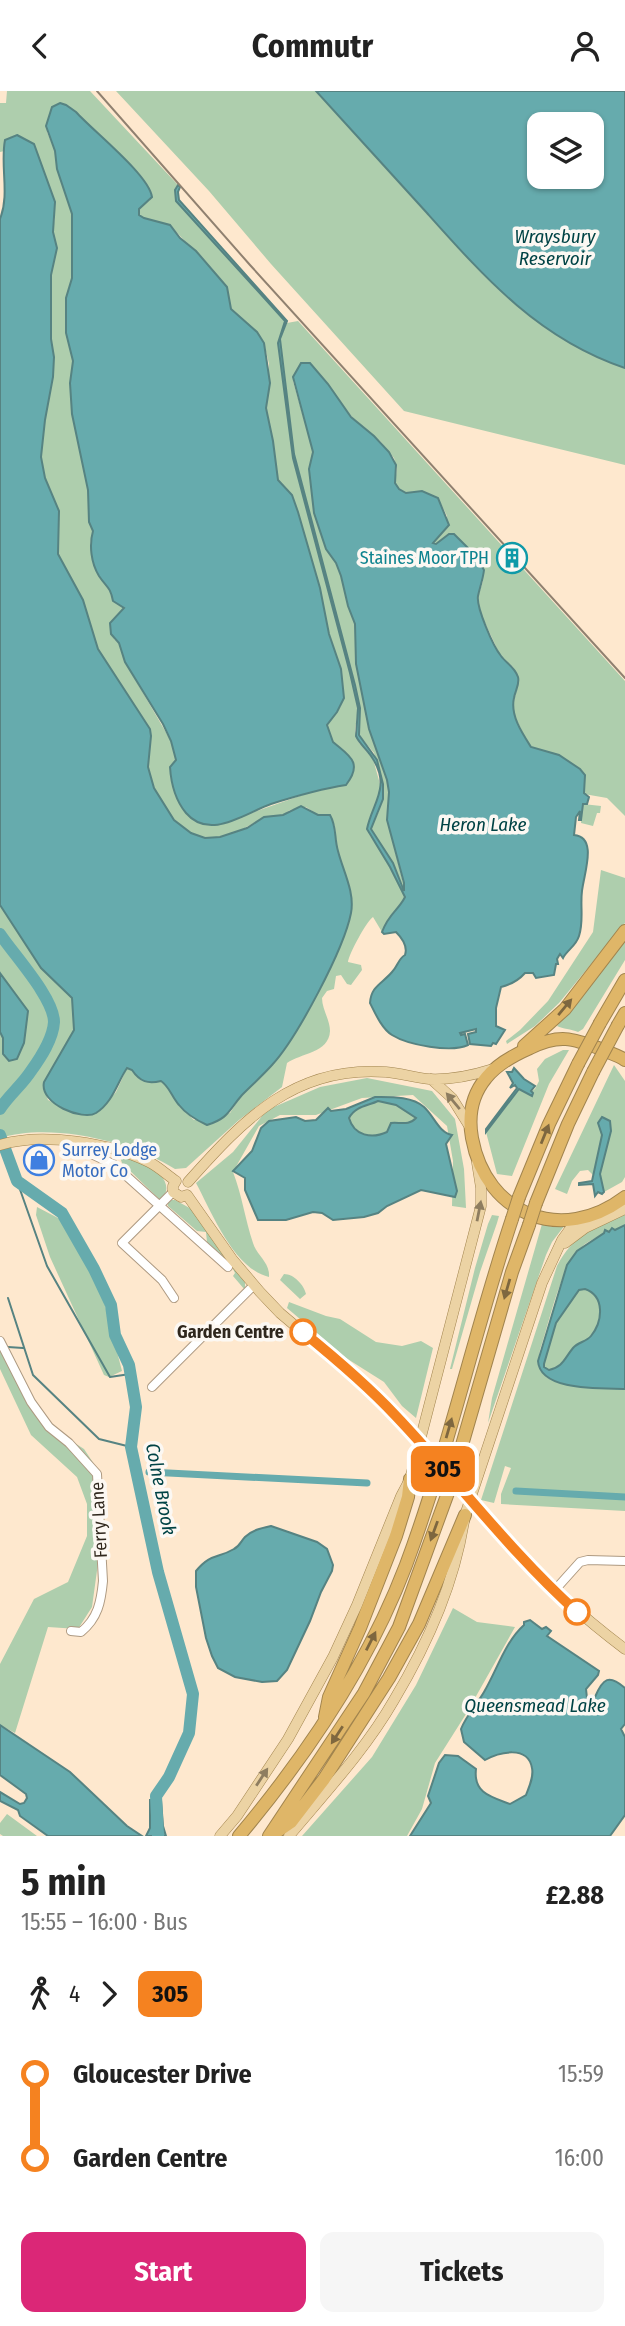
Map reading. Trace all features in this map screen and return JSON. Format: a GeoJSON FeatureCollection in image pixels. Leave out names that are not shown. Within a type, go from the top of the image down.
{"type":"FeatureCollection","features":[{"type":"Feature","properties":{"kind":"highway"},"geometry":{"type":"LineString","coordinates":[[624,1201],[590,1216],[558,1221],[543,1220],[523,1212],[495,1189],[475,1156],[470,1127],[471,1108],[486,1077],[516,1054],[565,1009],[625,932]]}},
{"type":"Feature","properties":{"kind":"highway"},"geometry":{"type":"LineString","coordinates":[[239,1836],[283,1783],[340,1700],[374,1636],[405,1566],[436,1476],[495,1269],[519,1197],[549,1124],[578,1064],[625,980]]}},
{"type":"Feature","properties":{"kind":"highway"},"geometry":{"type":"LineString","coordinates":[[270,1836],[364,1692],[399,1627],[449,1490],[512,1272],[536,1203],[568,1124],[625,1013]]}},
{"type":"Feature","properties":{"kind":"highway"},"geometry":{"type":"LineString","coordinates":[[516,1054],[542,1042],[576,1039],[625,1060]]}},
{"type":"Feature","properties":{"kind":"highway"},"geometry":{"type":"LineString","coordinates":[[325,1721],[329,1697],[360,1628],[396,1536],[408,1497],[410,1479]]}},
{"type":"Feature","properties":{"kind":"highway"},"geometry":{"type":"LineString","coordinates":[[270,1836],[291,1822],[324,1779],[389,1678],[419,1624],[465,1515]]}},
{"type":"Feature","properties":{"kind":"main road"},"geometry":{"type":"LineString","coordinates":[[188,1182],[258,1111],[302,1085],[324,1077],[352,1072],[386,1072],[431,1079],[464,1076],[495,1068]]}},
{"type":"Feature","properties":{"kind":"main road"},"geometry":{"type":"LineString","coordinates":[[431,1079],[452,1098],[470,1127]]}},
{"type":"Feature","properties":{"kind":"main road"},"geometry":{"type":"LineString","coordinates":[[0,1145],[49,1139],[114,1150],[152,1163],[176,1181]]}},
{"type":"Feature","properties":{"kind":"main road"},"geometry":{"type":"LineString","coordinates":[[221,1834],[237,1816],[288,1739],[333,1657],[410,1479],[481,1206],[475,1156]]}},
{"type":"Feature","properties":{"kind":"main road"},"geometry":{"type":"LineString","coordinates":[[182,1179],[188,1182],[190,1188],[187,1195],[178,1196],[173,1192],[176,1181],[182,1179]]}},
{"type":"Feature","properties":{"kind":"main road"},"geometry":{"type":"LineString","coordinates":[[187,1195],[232,1259],[280,1313],[370,1389],[412,1435]]}},
{"type":"Feature","properties":{"kind":"main road"},"geometry":{"type":"LineString","coordinates":[[554,1257],[576,1233],[624,1201]]}},
{"type":"Feature","properties":{"kind":"main road"},"geometry":{"type":"LineString","coordinates":[[289,1836],[394,1701],[426,1638],[461,1540],[465,1515],[542,1283],[569,1229],[590,1216]]}},
{"type":"Feature","properties":{"kind":"main road"},"geometry":{"type":"LineString","coordinates":[[479,1509],[554,1591],[625,1649]]}},
{"type":"Feature","properties":{"kind":"street"},"geometry":{"type":"LineString","coordinates":[[89,1153],[113,1164],[228,1267]]}},
{"type":"Feature","properties":{"kind":"street"},"geometry":{"type":"LineString","coordinates":[[173,1192],[122,1243],[162,1280],[174,1297]]}},
{"type":"Feature","properties":{"kind":"street"},"geometry":{"type":"LineString","coordinates":[[152,1387],[254,1285]]}},
{"type":"Feature","properties":{"kind":"street","name":"Ferry Lane"},"geometry":{"type":"LineString","coordinates":[[0,1341],[31,1402],[49,1427],[69,1443],[97,1474],[103,1581],[101,1598],[98,1611],[90,1625],[81,1632],[71,1631]]}},
{"type":"Feature","properties":{"kind":"street"},"geometry":{"type":"LineString","coordinates":[[554,1591],[580,1562],[625,1561]]}},
{"type":"Feature","properties":{"kind":"green space"},"geometry":{"type":"Polygon","coordinates":[[[7,91],[90,91],[178,185],[175,190],[176,201],[284,319],[285,325],[278,343],[293,458],[358,708],[355,731],[359,743],[373,759],[380,784],[380,798],[368,825],[369,834],[390,866],[405,897],[382,932],[373,917],[362,931],[348,962],[361,965],[362,970],[351,985],[347,984],[341,975],[336,976],[334,989],[327,991],[322,998],[330,1031],[325,1044],[287,1063],[282,1087],[239,1120],[186,1168],[175,1169],[137,1150],[66,1133],[42,1132],[0,1138],[0,1032],[3,1038],[28,1011],[0,973],[0,905],[41,968],[72,998],[73,1033],[49,1073],[46,1090],[48,1100],[65,1109],[98,1112],[116,1092],[127,1068],[166,1084],[179,1106],[194,1120],[230,1113],[241,1096],[274,1063],[304,1016],[346,930],[352,911],[337,849],[335,827],[330,815],[318,815],[306,807],[290,810],[283,815],[264,817],[236,833],[205,838],[191,833],[174,820],[154,788],[148,767],[150,729],[98,649],[83,600],[58,554],[59,511],[45,479],[41,457],[54,357],[51,339],[51,275],[57,248],[53,232],[53,196],[34,144],[0,152],[0,103],[6,103],[7,91]],[[76,112],[47,132],[72,213],[72,278],[66,298],[66,333],[73,361],[70,383],[72,414],[88,490],[89,522],[93,531],[90,544],[97,571],[110,588],[112,599],[124,609],[113,619],[114,639],[119,643],[125,662],[171,741],[176,760],[171,778],[182,807],[237,818],[314,791],[346,785],[354,765],[348,755],[333,743],[327,725],[341,706],[341,669],[329,634],[320,587],[306,541],[285,487],[278,480],[266,408],[269,364],[264,343],[257,332],[231,309],[227,287],[170,225],[139,215],[139,209],[150,200],[142,178],[76,112]]]}},
{"type":"Feature","properties":{"kind":"green space"},"geometry":{"type":"Polygon","coordinates":[[[116,91],[316,91],[442,229],[512,300],[565,339],[625,368],[625,465],[404,411],[209,191],[116,91]]]}},
{"type":"Feature","properties":{"kind":"green space"},"geometry":{"type":"Polygon","coordinates":[[[298,321],[625,681],[625,816],[607,798],[584,794],[585,775],[573,764],[559,755],[528,744],[512,710],[518,684],[513,667],[500,655],[479,610],[478,597],[483,581],[449,534],[436,544],[433,543],[447,528],[447,516],[438,498],[417,491],[406,493],[399,489],[395,483],[397,468],[394,458],[380,441],[352,417],[321,377],[293,381],[313,452],[309,469],[314,513],[326,549],[341,576],[355,624],[356,664],[369,729],[387,780],[387,820],[406,894],[393,863],[371,829],[379,811],[383,784],[374,753],[359,735],[360,708],[355,685],[294,454],[280,339],[287,323],[298,321]]]}},
{"type":"Feature","properties":{"kind":"green space"},"geometry":{"type":"Polygon","coordinates":[[[583,804],[601,806],[593,826],[581,823],[583,804]]]}},
{"type":"Feature","properties":{"kind":"green space"},"geometry":{"type":"Polygon","coordinates":[[[601,870],[625,878],[625,923],[559,1003],[535,1026],[507,1044],[506,1041],[548,1001],[593,932],[601,870]]]}},
{"type":"Feature","properties":{"kind":"green space"},"geometry":{"type":"Polygon","coordinates":[[[625,939],[625,960],[583,1029],[578,1032],[557,1026],[625,939]]]}},
{"type":"Feature","properties":{"kind":"green space"},"geometry":{"type":"Polygon","coordinates":[[[563,1050],[569,1050],[549,1084],[512,1176],[497,1174],[486,1132],[519,1089],[527,1094],[535,1089],[539,1081],[537,1069],[545,1059],[563,1050]]]}},
{"type":"Feature","properties":{"kind":"green space"},"geometry":{"type":"Polygon","coordinates":[[[614,1065],[625,1081],[625,1177],[622,1182],[604,1192],[600,1174],[611,1131],[598,1123],[602,1135],[593,1175],[588,1170],[580,1171],[567,1194],[555,1189],[614,1065]]]}},
{"type":"Feature","properties":{"kind":"green space"},"geometry":{"type":"Polygon","coordinates":[[[367,1078],[432,1091],[455,1119],[464,1169],[466,1208],[452,1206],[453,1161],[447,1126],[413,1095],[362,1098],[316,1115],[280,1115],[259,1126],[233,1172],[253,1243],[267,1267],[269,1277],[256,1272],[225,1238],[196,1183],[233,1152],[267,1110],[320,1087],[367,1078]]]}},
{"type":"Feature","properties":{"kind":"green space"},"geometry":{"type":"Polygon","coordinates":[[[378,1101],[396,1105],[416,1117],[407,1123],[395,1122],[380,1136],[364,1134],[353,1126],[349,1118],[358,1109],[378,1101]]]}},
{"type":"Feature","properties":{"kind":"green space"},"geometry":{"type":"Polygon","coordinates":[[[119,1154],[145,1165],[161,1176],[166,1184],[166,1192],[161,1201],[122,1163],[119,1154]]]}},
{"type":"Feature","properties":{"kind":"green space"},"geometry":{"type":"Polygon","coordinates":[[[171,1200],[197,1212],[245,1282],[245,1290],[233,1276],[235,1273],[231,1265],[207,1242],[206,1232],[197,1231],[168,1206],[171,1200]]]}},
{"type":"Feature","properties":{"kind":"green space"},"geometry":{"type":"Polygon","coordinates":[[[37,1207],[58,1218],[73,1232],[100,1286],[122,1371],[109,1377],[104,1375],[50,1257],[36,1215],[37,1207]]]}},
{"type":"Feature","properties":{"kind":"green space"},"geometry":{"type":"Polygon","coordinates":[[[625,1213],[625,1225],[585,1244],[569,1264],[557,1293],[539,1359],[541,1369],[549,1379],[625,1389],[625,1511],[501,1504],[501,1494],[511,1468],[505,1466],[494,1503],[481,1500],[557,1266],[578,1239],[625,1213]]]}},
{"type":"Feature","properties":{"kind":"green space"},"geometry":{"type":"Polygon","coordinates":[[[492,1215],[499,1216],[450,1369],[475,1268],[492,1215]]]}},
{"type":"Feature","properties":{"kind":"green space"},"geometry":{"type":"Polygon","coordinates":[[[542,1224],[553,1227],[565,1225],[546,1255],[488,1423],[492,1398],[542,1224]]]}},
{"type":"Feature","properties":{"kind":"green space"},"geometry":{"type":"Polygon","coordinates":[[[284,1274],[298,1281],[306,1294],[300,1299],[280,1280],[284,1274]]]}},
{"type":"Feature","properties":{"kind":"green space"},"geometry":{"type":"Polygon","coordinates":[[[585,1289],[596,1297],[599,1303],[600,1316],[596,1330],[590,1338],[575,1346],[560,1365],[549,1370],[544,1364],[556,1323],[579,1290],[585,1289]]]}},
{"type":"Feature","properties":{"kind":"green space"},"geometry":{"type":"Polygon","coordinates":[[[289,1302],[340,1319],[376,1342],[402,1346],[421,1341],[433,1348],[416,1418],[402,1406],[384,1382],[346,1358],[287,1308],[289,1302]]]}},
{"type":"Feature","properties":{"kind":"green space"},"geometry":{"type":"Polygon","coordinates":[[[0,1348],[50,1427],[84,1449],[94,1464],[99,1556],[92,1607],[78,1629],[48,1627],[15,1733],[0,1725],[0,1664],[34,1599],[68,1582],[87,1536],[87,1504],[77,1477],[31,1435],[0,1369],[0,1348]]]}},
{"type":"Feature","properties":{"kind":"green space"},"geometry":{"type":"Polygon","coordinates":[[[453,1608],[477,1622],[515,1627],[435,1763],[422,1809],[407,1836],[302,1836],[372,1757],[416,1685],[453,1608]]]}},
{"type":"Feature","properties":{"kind":"green space"},"geometry":{"type":"Polygon","coordinates":[[[7,1814],[37,1836],[0,1834],[0,1823],[7,1814]]]}},
{"type":"Feature","properties":{"kind":"water","name":"Wraysbury Reservoir"},"geometry":{"type":"Polygon","coordinates":[[[316,91],[625,91],[625,368],[594,356],[540,324],[471,261],[316,91]]]}},
{"type":"Feature","properties":{"kind":"water"},"geometry":{"type":"Polygon","coordinates":[[[60,103],[76,112],[141,177],[152,197],[139,209],[139,215],[170,225],[180,238],[196,251],[227,287],[231,309],[257,332],[264,343],[270,383],[266,408],[278,480],[292,495],[298,512],[320,588],[329,634],[341,669],[344,698],[327,725],[333,742],[348,755],[354,765],[346,785],[280,801],[217,825],[195,821],[182,808],[177,797],[170,767],[176,760],[171,741],[125,662],[119,643],[111,634],[110,623],[124,608],[113,601],[96,571],[92,554],[93,531],[89,522],[88,490],[72,414],[70,383],[73,361],[66,333],[66,298],[72,278],[72,214],[46,126],[52,107],[60,103]]]}},
{"type":"Feature","properties":{"kind":"water"},"geometry":{"type":"Polygon","coordinates":[[[17,135],[34,144],[55,202],[53,232],[57,248],[51,275],[53,377],[41,457],[45,478],[59,511],[58,554],[83,600],[98,649],[150,729],[148,767],[154,788],[174,820],[191,833],[205,838],[220,837],[247,828],[264,817],[283,815],[301,806],[318,815],[330,815],[350,889],[352,905],[347,929],[318,992],[294,1035],[272,1065],[228,1113],[220,1120],[207,1125],[185,1111],[161,1081],[145,1081],[127,1068],[111,1098],[96,1113],[73,1113],[55,1104],[48,1097],[44,1082],[74,1030],[72,998],[41,968],[0,905],[0,219],[5,190],[5,140],[17,135]]]}},
{"type":"Feature","properties":{"kind":"water","name":"Heron Lake"},"geometry":{"type":"Polygon","coordinates":[[[178,185],[179,200],[287,321],[280,339],[294,454],[355,685],[360,708],[359,735],[377,760],[383,784],[383,799],[371,829],[393,863],[404,891],[387,820],[387,780],[369,729],[356,664],[355,624],[341,576],[326,549],[314,513],[309,469],[313,452],[293,377],[301,363],[310,363],[351,417],[389,452],[396,465],[395,483],[399,489],[406,493],[422,491],[438,498],[449,525],[433,543],[436,544],[449,534],[454,534],[474,554],[484,570],[478,601],[498,651],[518,677],[513,704],[521,730],[531,747],[559,755],[585,775],[584,793],[589,797],[587,804],[583,804],[581,820],[580,811],[576,817],[574,835],[586,842],[588,849],[579,936],[563,958],[560,954],[554,975],[536,978],[533,973],[525,973],[501,987],[496,1008],[496,1026],[505,1030],[496,1044],[491,1046],[470,1044],[468,1034],[476,1032],[476,1029],[460,1033],[465,1034],[468,1045],[461,1047],[430,1047],[399,1039],[388,1032],[379,1021],[370,1003],[375,989],[392,972],[406,952],[405,945],[396,932],[382,932],[405,897],[367,829],[379,795],[380,779],[373,759],[356,736],[358,708],[293,458],[278,343],[285,321],[176,201],[175,190],[178,185]]]}},
{"type":"Feature","properties":{"kind":"water"},"geometry":{"type":"Polygon","coordinates":[[[0,973],[28,1011],[24,1043],[17,1059],[9,1061],[3,1054],[3,1038],[0,1032],[0,973]]]}},
{"type":"Feature","properties":{"kind":"water"},"geometry":{"type":"Polygon","coordinates":[[[514,1068],[535,1086],[531,1091],[532,1096],[519,1089],[486,1132],[517,1088],[515,1085],[510,1088],[513,1083],[507,1072],[512,1072],[514,1068]]]}},
{"type":"Feature","properties":{"kind":"water"},"geometry":{"type":"Polygon","coordinates":[[[375,1097],[407,1099],[424,1107],[440,1128],[452,1135],[446,1144],[457,1191],[455,1197],[421,1190],[378,1213],[364,1217],[333,1220],[322,1213],[313,1212],[286,1220],[258,1220],[245,1190],[245,1178],[233,1171],[252,1151],[261,1128],[269,1121],[296,1117],[305,1121],[316,1120],[328,1108],[331,1111],[346,1109],[375,1097]],[[378,1101],[358,1109],[349,1118],[351,1124],[364,1134],[381,1134],[387,1132],[391,1123],[407,1123],[416,1118],[396,1105],[378,1101]]]}},
{"type":"Feature","properties":{"kind":"water"},"geometry":{"type":"Polygon","coordinates":[[[602,1117],[610,1121],[611,1131],[600,1174],[604,1192],[598,1192],[595,1196],[593,1184],[579,1183],[592,1181],[602,1135],[598,1123],[602,1117]]]}},
{"type":"Feature","properties":{"kind":"water"},"geometry":{"type":"Polygon","coordinates":[[[625,1225],[625,1389],[588,1388],[561,1383],[541,1371],[538,1361],[567,1265],[577,1251],[605,1230],[615,1230],[625,1225]],[[579,1290],[556,1323],[544,1364],[549,1370],[560,1365],[577,1344],[589,1338],[595,1330],[600,1309],[591,1292],[579,1290]]]}},
{"type":"Feature","properties":{"kind":"water"},"geometry":{"type":"Polygon","coordinates":[[[271,1526],[317,1542],[327,1549],[333,1565],[287,1670],[277,1681],[262,1682],[235,1677],[218,1668],[206,1638],[196,1587],[196,1571],[210,1559],[236,1548],[251,1533],[271,1526]]]}},
{"type":"Feature","properties":{"kind":"water","name":"Queensmead Lake"},"geometry":{"type":"Polygon","coordinates":[[[530,1620],[542,1629],[546,1627],[551,1631],[547,1636],[599,1671],[586,1689],[587,1698],[595,1697],[607,1680],[615,1681],[625,1688],[625,1724],[621,1729],[625,1737],[625,1815],[610,1836],[410,1836],[431,1803],[428,1796],[439,1763],[445,1755],[458,1756],[476,1769],[477,1784],[490,1796],[510,1804],[526,1795],[532,1771],[525,1756],[512,1752],[485,1760],[464,1742],[461,1729],[517,1632],[524,1622],[530,1620]]]}},
{"type":"Feature","properties":{"kind":"water"},"geometry":{"type":"Polygon","coordinates":[[[0,1725],[70,1772],[127,1826],[142,1836],[48,1836],[20,1816],[18,1810],[0,1801],[0,1792],[20,1804],[27,1798],[26,1794],[0,1775],[0,1725]]]}},
{"type":"Feature","properties":{"kind":"water"},"geometry":{"type":"Polygon","coordinates":[[[150,1800],[161,1800],[166,1836],[146,1836],[150,1828],[150,1800]]]}},
{"type":"Feature","properties":{"kind":"waterway","name":"Colne Brook"},"geometry":{"type":"LineString","coordinates":[[0,934],[41,989],[48,1001],[54,1022],[42,1054],[0,1109]]}},
{"type":"Feature","properties":{"kind":"waterway","name":"Colne Brook"},"geometry":{"type":"LineString","coordinates":[[0,1135],[17,1181],[62,1213],[94,1269],[111,1305],[115,1335],[129,1365],[136,1407],[131,1447],[158,1572],[193,1694],[189,1733],[169,1777],[156,1796],[158,1836]]}},
{"type":"Feature","properties":{"kind":"waterway"},"geometry":{"type":"LineString","coordinates":[[17,1181],[47,1266],[110,1377],[130,1374]]}},
{"type":"Feature","properties":{"kind":"waterway"},"geometry":{"type":"LineString","coordinates":[[8,1298],[33,1375],[99,1439],[131,1447]]}},
{"type":"Feature","properties":{"kind":"waterway"},"geometry":{"type":"LineString","coordinates":[[8,1347],[23,1348]]}},
{"type":"Feature","properties":{"kind":"waterway"},"geometry":{"type":"LineString","coordinates":[[149,1472],[367,1483]]}},
{"type":"Feature","properties":{"kind":"waterway"},"geometry":{"type":"LineString","coordinates":[[516,1491],[625,1497]]}},
{"type":"Feature","properties":{"kind":"tunnel"},"geometry":{"type":"LineString","coordinates":[[415,1438],[479,1509]]}},
{"type":"Feature","properties":{"kind":"railway"},"geometry":{"type":"LineString","coordinates":[[97,91],[250,265],[625,678]]}},
{"type":"Feature","properties":{"kind":"bus line","name":"305"},"geometry":{"type":"LineString","coordinates":[[303,1332],[370,1389],[495,1529],[577,1612]]}},
{"type":"Feature","properties":{"kind":"place","name":"Staines Moor TPH"},"geometry":{"type":"Point","coordinates":[512,558]}},
{"type":"Feature","properties":{"kind":"place","name":"Surrey Lodge Motor Co"},"geometry":{"type":"Point","coordinates":[39,1160]}},
{"type":"Feature","properties":{"kind":"place","name":"Garden Centre"},"geometry":{"type":"Point","coordinates":[303,1332]}}]}
